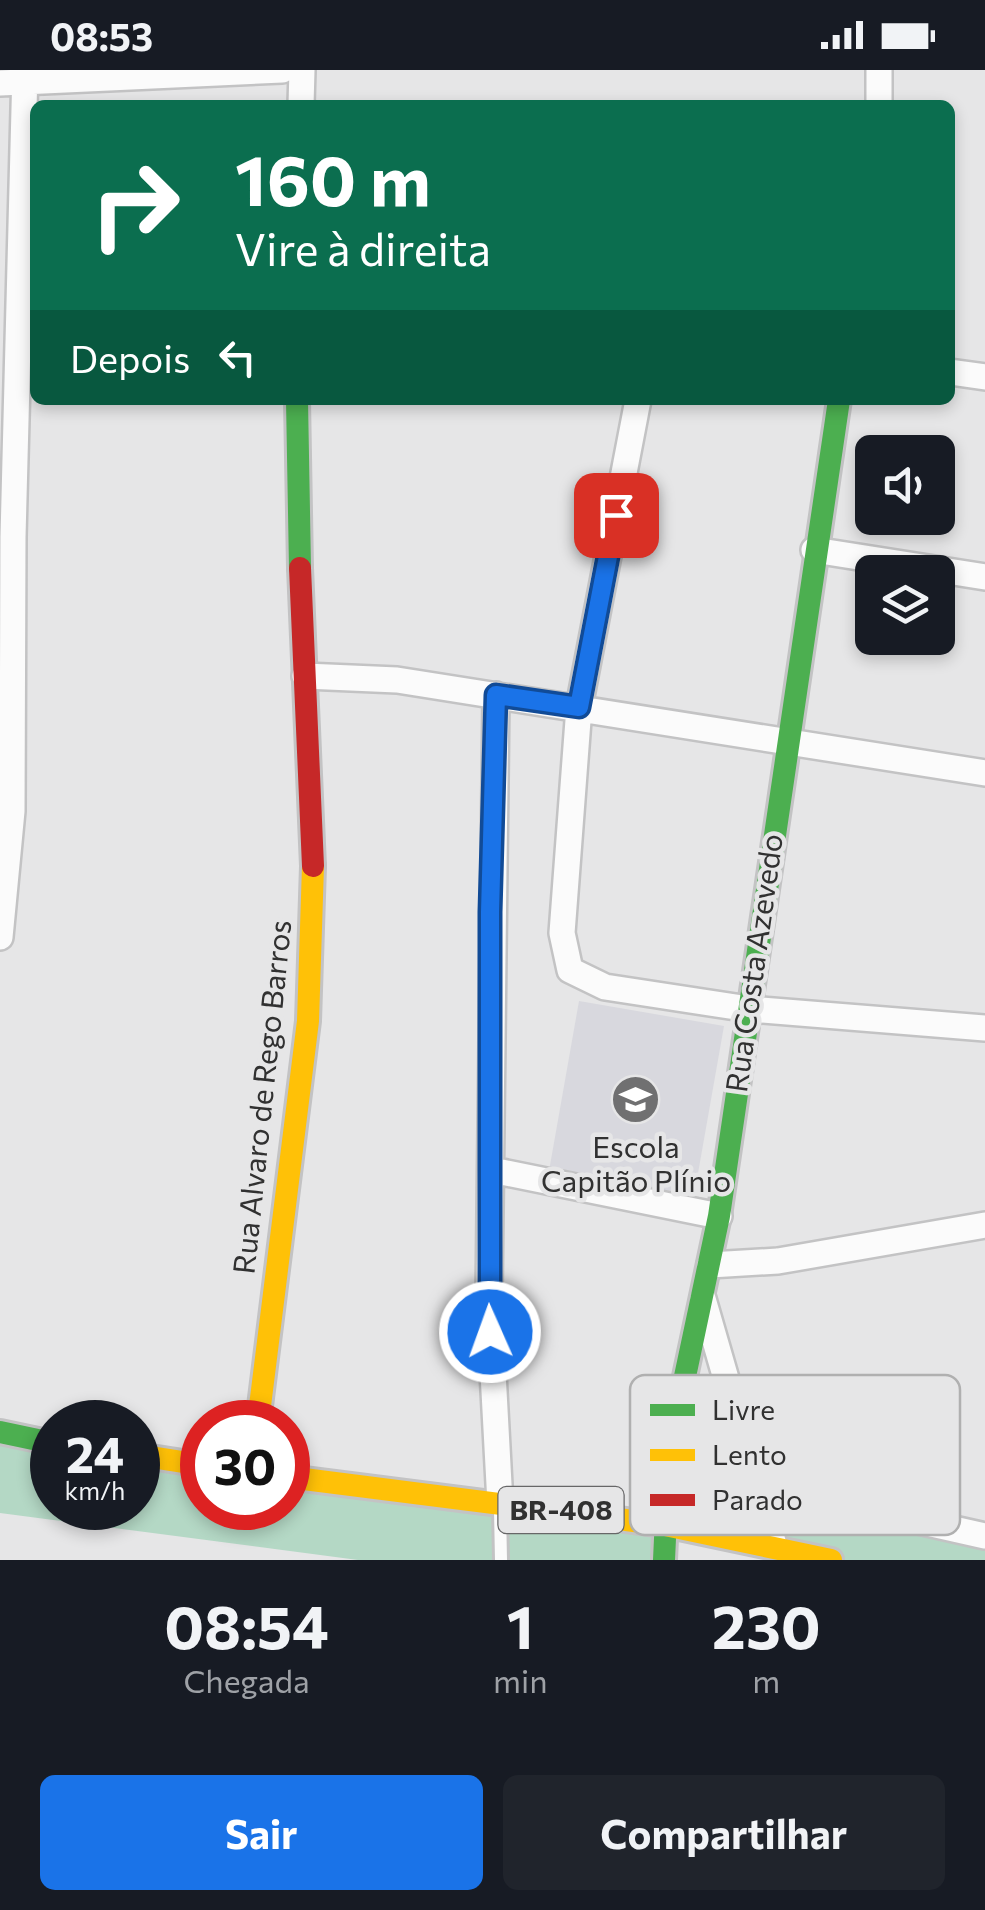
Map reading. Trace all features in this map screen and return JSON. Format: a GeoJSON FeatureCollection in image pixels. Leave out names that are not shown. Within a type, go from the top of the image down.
{"type":"FeatureCollection","features":[{"type":"Feature","properties":{"kind":"street"},"geometry":{"type":"LineString","coordinates":[[0,937],[13,537],[16,78],[282,70]]}},
{"type":"Feature","properties":{"kind":"street"},"geometry":{"type":"LineString","coordinates":[[301,100],[302,70]]}},
{"type":"Feature","properties":{"kind":"street"},"geometry":{"type":"LineString","coordinates":[[879,70],[879,100]]}},
{"type":"Feature","properties":{"kind":"street"},"geometry":{"type":"LineString","coordinates":[[955,373],[985,377]]}},
{"type":"Feature","properties":{"kind":"street"},"geometry":{"type":"LineString","coordinates":[[637,405],[579,707],[562,933],[570,970],[605,987],[749,1009],[985,1028]]}},
{"type":"Feature","properties":{"kind":"street","name":"Rua Costa Azevedo"},"geometry":{"type":"LineString","coordinates":[[686,1375],[719,1216],[838,405]]}},
{"type":"Feature","properties":{"kind":"street","name":"Rua Alvaro de Rego Barros"},"geometry":{"type":"LineString","coordinates":[[260,1400],[278,1241],[300,1098],[312,952],[315,810],[300,623],[297,409]]}},
{"type":"Feature","properties":{"kind":"street"},"geometry":{"type":"LineString","coordinates":[[814,550],[985,577]]}},
{"type":"Feature","properties":{"kind":"street"},"geometry":{"type":"LineString","coordinates":[[305,676],[397,680],[579,707],[786,745],[985,773]]}},
{"type":"Feature","properties":{"kind":"street"},"geometry":{"type":"LineString","coordinates":[[496,695],[490,912],[489,1298],[500,1503]]}},
{"type":"Feature","properties":{"kind":"street"},"geometry":{"type":"LineString","coordinates":[[492,1170],[719,1216]]}},
{"type":"Feature","properties":{"kind":"street"},"geometry":{"type":"LineString","coordinates":[[710,1265],[778,1262],[985,1226]]}},
{"type":"Feature","properties":{"kind":"street"},"geometry":{"type":"LineString","coordinates":[[702,1294],[724,1375]]}},
{"type":"Feature","properties":{"kind":"street"},"geometry":{"type":"LineString","coordinates":[[0,1432],[30,1438]]}},
{"type":"Feature","properties":{"kind":"street","name":"BR-408"},"geometry":{"type":"LineString","coordinates":[[310,1480],[630,1520]]}},
{"type":"Feature","properties":{"kind":"street"},"geometry":{"type":"LineString","coordinates":[[960,1530],[985,1536]]}},
{"type":"Feature","properties":{"kind":"street","name":"Rua Costa Azevedo"},"geometry":{"type":"LineString","coordinates":[[664,1560],[665,1535]]}},
{"type":"Feature","properties":{"kind":"street","name":"BR-408"},"geometry":{"type":"LineString","coordinates":[[720,1535],[831,1560]]}},
{"type":"Feature","properties":{"kind":"street"},"geometry":{"type":"LineString","coordinates":[[771,1535],[774,1545]]}},
{"type":"Feature","properties":{"kind":"lane"},"geometry":{"type":"LineString","coordinates":[[500,1503],[501,1560]]}},
{"type":"Feature","properties":{"kind":"shaded area","name":"Escola Capitão Plínio"},"geometry":{"type":"Polygon","coordinates":[[[579,1001],[724,1026],[694,1196],[549,1171],[579,1001]]]}},
{"type":"Feature","properties":{"kind":"green space"},"geometry":{"type":"Polygon","coordinates":[[[0,1432],[30,1438],[30,1517],[0,1513],[0,1432]]]}},
{"type":"Feature","properties":{"kind":"green space"},"geometry":{"type":"Polygon","coordinates":[[[160,1458],[180,1462],[180,1530],[310,1530],[310,1480],[630,1520],[630,1535],[652,1535],[651,1560],[358,1560],[129,1530],[160,1530],[160,1458]]]}},
{"type":"Feature","properties":{"kind":"green space"},"geometry":{"type":"Polygon","coordinates":[[[960,1530],[985,1536],[985,1560],[831,1560],[774,1545],[771,1535],[960,1535],[960,1530]]]}},
{"type":"Feature","properties":{"kind":"traffic: fast"},"geometry":{"type":"LineString","coordinates":[[297,405],[300,568]]}},
{"type":"Feature","properties":{"kind":"traffic: fast"},"geometry":{"type":"LineString","coordinates":[[685,1375],[719,1216],[838,405]]}},
{"type":"Feature","properties":{"kind":"traffic: fast"},"geometry":{"type":"LineString","coordinates":[[0,1432],[30,1438]]}},
{"type":"Feature","properties":{"kind":"traffic: fast"},"geometry":{"type":"LineString","coordinates":[[664,1560],[665,1535]]}},
{"type":"Feature","properties":{"kind":"traffic: slow"},"geometry":{"type":"LineString","coordinates":[[261,1400],[308,1021],[313,866]]}},
{"type":"Feature","properties":{"kind":"traffic: slow"},"geometry":{"type":"LineString","coordinates":[[160,1458],[180,1462]]}},
{"type":"Feature","properties":{"kind":"traffic: slow"},"geometry":{"type":"LineString","coordinates":[[310,1480],[630,1521]]}},
{"type":"Feature","properties":{"kind":"traffic: slow"},"geometry":{"type":"LineString","coordinates":[[712,1535],[831,1560]]}},
{"type":"Feature","properties":{"kind":"traffic: jam"},"geometry":{"type":"LineString","coordinates":[[300,568],[313,866]]}},
{"type":"Feature","properties":{"kind":"place","name":"Escola Capitão Plínio"},"geometry":{"type":"Point","coordinates":[636,1099]}},
{"type":"Feature","properties":{"kind":"route"},"geometry":{"type":"LineString","coordinates":[[490,1332],[490,912],[496,695],[579,707],[616,515]]}}]}
